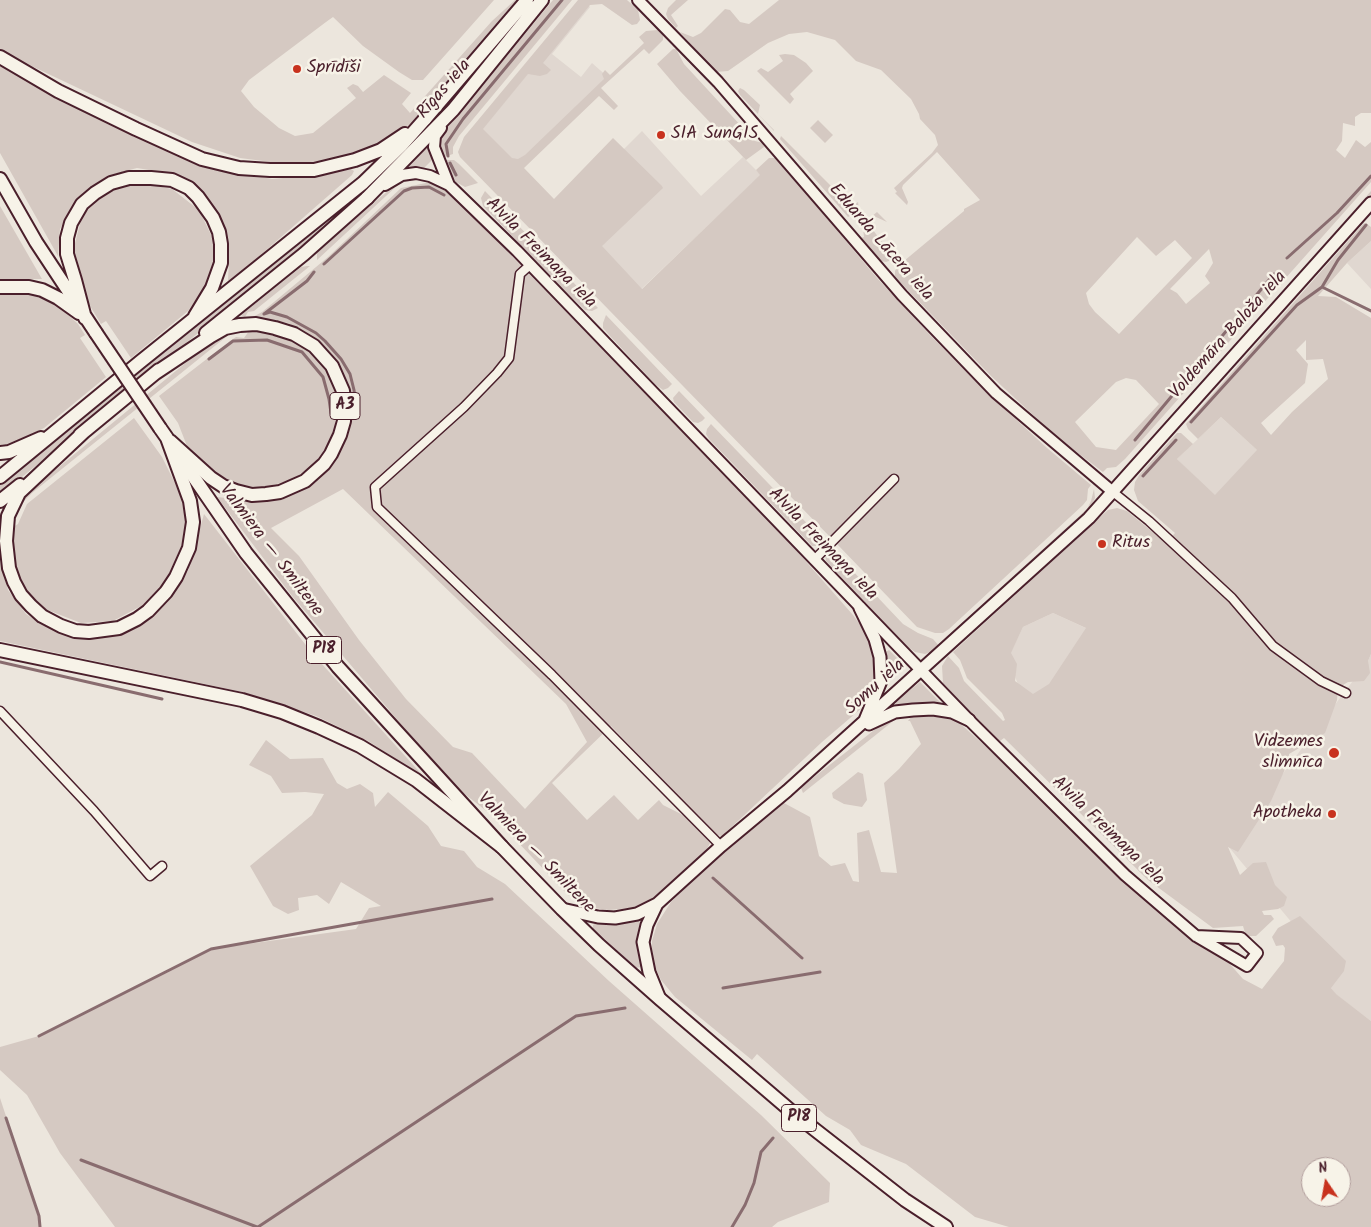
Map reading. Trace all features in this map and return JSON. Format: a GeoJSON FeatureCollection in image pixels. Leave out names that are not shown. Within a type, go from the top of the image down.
{"type":"FeatureCollection","features":[{"type":"Feature","properties":{"kind":"main road","name":"Rīgas iela"},"geometry":{"type":"LineString","coordinates":[[425,119],[527,0]]}},
{"type":"Feature","properties":{"kind":"main road","name":"Rīgas iela"},"geometry":{"type":"LineString","coordinates":[[367,198],[453,110],[542,0]]}},
{"type":"Feature","properties":{"kind":"main road"},"geometry":{"type":"LineString","coordinates":[[0,57],[58,91],[136,129],[202,159],[238,168],[314,170],[355,160],[388,145],[425,119]]}},
{"type":"Feature","properties":{"kind":"main road"},"geometry":{"type":"LineString","coordinates":[[0,477],[362,183],[401,146],[425,119]]}},
{"type":"Feature","properties":{"kind":"main road"},"geometry":{"type":"LineString","coordinates":[[85,318],[67,254],[71,223],[82,204],[111,183],[129,178],[151,178],[172,180],[189,188],[207,209],[219,232],[221,262],[217,278],[191,322]]}},
{"type":"Feature","properties":{"kind":"main road","name":"A3"},"geometry":{"type":"LineString","coordinates":[[0,179],[36,242],[163,433],[211,478],[223,486],[252,495],[280,492],[305,481],[324,464],[340,435],[344,421],[345,405],[343,392],[332,366],[314,346],[294,334],[256,324],[240,324],[226,328],[154,374]]}},
{"type":"Feature","properties":{"kind":"main road","name":"A3"},"geometry":{"type":"LineString","coordinates":[[0,501],[304,254],[367,198]]}},
{"type":"Feature","properties":{"kind":"main road","name":"Voldemāra Baloža iela"},"geometry":{"type":"LineString","coordinates":[[1113,492],[1371,203]]}},
{"type":"Feature","properties":{"kind":"main road"},"geometry":{"type":"LineString","coordinates":[[0,287],[29,286],[42,290],[58,298],[85,318]]}},
{"type":"Feature","properties":{"kind":"main road"},"geometry":{"type":"LineString","coordinates":[[86,430],[19,493],[8,516],[6,541],[11,575],[17,589],[26,601],[42,616],[54,623],[68,629],[83,632],[112,630],[137,619],[154,606],[166,592],[184,562],[192,534],[192,511],[187,490],[163,433]]}},
{"type":"Feature","properties":{"kind":"main road"},"geometry":{"type":"LineString","coordinates":[[0,453],[9,452],[54,432]]}},
{"type":"Feature","properties":{"kind":"main road","name":"Valmiera — Smiltene"},"geometry":{"type":"LineString","coordinates":[[163,433],[246,553],[306,629],[371,704],[502,847],[562,909],[660,999],[791,1111],[905,1200],[946,1227]]}},
{"type":"Feature","properties":{"kind":"main road","name":"Somu iela"},"geometry":{"type":"LineString","coordinates":[[657,904],[864,722],[1089,518],[1113,492]]}},
{"type":"Feature","properties":{"kind":"main road"},"geometry":{"type":"LineString","coordinates":[[860,608],[875,639],[880,657],[880,681],[864,722]]}},
{"type":"Feature","properties":{"kind":"main road"},"geometry":{"type":"LineString","coordinates":[[0,650],[242,700],[304,721],[360,746],[398,769],[421,784],[502,847]]}},
{"type":"Feature","properties":{"kind":"main road"},"geometry":{"type":"LineString","coordinates":[[838,744],[877,719],[895,712],[933,710],[952,712],[969,720]]}},
{"type":"Feature","properties":{"kind":"main road"},"geometry":{"type":"LineString","coordinates":[[562,909],[598,917],[615,918],[637,914],[657,904]]}},
{"type":"Feature","properties":{"kind":"main road"},"geometry":{"type":"LineString","coordinates":[[657,904],[648,925],[644,942],[649,972],[660,999]]}},
{"type":"Feature","properties":{"kind":"street","name":"Eduarda Lācera iela"},"geometry":{"type":"LineString","coordinates":[[638,0],[718,82],[902,295],[996,393],[1113,492]]}},
{"type":"Feature","properties":{"kind":"street","name":"Alvila Freimaņa iela"},"geometry":{"type":"LineString","coordinates":[[453,110],[435,136],[434,147],[448,185],[530,265],[694,433],[969,720],[1125,875],[1196,936],[1247,966],[1257,953],[1241,938],[1196,936]]}},
{"type":"Feature","properties":{"kind":"street"},"geometry":{"type":"LineString","coordinates":[[367,198],[402,175],[416,173],[430,176],[448,185]]}},
{"type":"Feature","properties":{"kind":"street"},"geometry":{"type":"LineString","coordinates":[[530,265],[520,274],[509,358],[464,407],[375,487],[377,507],[552,675],[721,846]]}},
{"type":"Feature","properties":{"kind":"street"},"geometry":{"type":"LineString","coordinates":[[814,560],[894,479]]}},
{"type":"Feature","properties":{"kind":"street"},"geometry":{"type":"LineString","coordinates":[[1113,492],[1149,521],[1232,598],[1273,646],[1321,681],[1346,693]]}},
{"type":"Feature","properties":{"kind":"street"},"geometry":{"type":"LineString","coordinates":[[0,711],[94,811],[150,876],[162,866]]}},
{"type":"Feature","properties":{"kind":"shaded area"},"geometry":{"type":"Polygon","coordinates":[[[0,0],[494,0],[423,80],[412,80],[399,72],[363,46],[333,17],[249,80],[241,91],[254,107],[279,128],[295,136],[313,133],[356,98],[347,88],[353,84],[358,86],[363,92],[384,75],[411,93],[402,104],[410,113],[492,21],[515,0],[519,0],[415,120],[391,138],[363,152],[322,161],[286,164],[240,158],[192,142],[0,51],[0,0]]]}},
{"type":"Feature","properties":{"kind":"shaded area"},"geometry":{"type":"Polygon","coordinates":[[[553,0],[572,0],[459,136],[453,147],[453,154],[441,158],[441,139],[446,129],[553,0]]]}},
{"type":"Feature","properties":{"kind":"shaded area"},"geometry":{"type":"Polygon","coordinates":[[[578,0],[627,0],[638,10],[640,20],[637,24],[632,25],[602,4],[590,5],[543,63],[551,70],[547,74],[540,76],[528,74],[483,129],[512,158],[518,159],[525,155],[604,79],[602,74],[605,70],[610,75],[644,43],[639,37],[646,31],[658,30],[663,35],[663,40],[649,54],[644,49],[601,88],[618,106],[614,110],[599,96],[524,168],[554,199],[613,138],[662,186],[663,188],[602,246],[642,289],[760,175],[756,170],[769,158],[776,158],[877,278],[932,337],[984,390],[1047,448],[1091,485],[1088,489],[1087,500],[1083,505],[943,633],[935,633],[917,627],[836,543],[882,498],[878,491],[832,539],[460,157],[458,152],[464,137],[578,0]]]}},
{"type":"Feature","properties":{"kind":"shaded area"},"geometry":{"type":"Polygon","coordinates":[[[676,0],[688,0],[671,15],[678,26],[676,28],[666,14],[668,8],[676,0]]]}},
{"type":"Feature","properties":{"kind":"shaded area"},"geometry":{"type":"Polygon","coordinates":[[[779,0],[1371,0],[1371,113],[1361,113],[1355,117],[1355,126],[1343,123],[1342,141],[1336,150],[1345,158],[1356,140],[1365,147],[1371,142],[1371,182],[1125,459],[1116,467],[1107,468],[1103,472],[1058,438],[991,376],[895,276],[898,266],[964,211],[964,209],[980,200],[937,152],[903,185],[902,188],[908,202],[907,205],[895,193],[897,192],[894,188],[932,153],[938,145],[935,135],[920,119],[911,99],[881,70],[856,61],[835,40],[807,32],[789,34],[768,43],[728,71],[716,72],[680,32],[693,37],[701,33],[725,9],[730,10],[740,22],[749,24],[779,0]],[[1137,237],[1086,293],[1089,304],[1095,312],[1119,334],[1192,258],[1175,240],[1156,256],[1137,237]],[[1209,249],[1170,289],[1177,293],[1186,304],[1210,283],[1205,276],[1213,263],[1209,249]],[[1126,378],[1116,382],[1075,422],[1096,447],[1116,450],[1159,404],[1136,380],[1126,378]]]}},
{"type":"Feature","properties":{"kind":"shaded area"},"geometry":{"type":"Polygon","coordinates":[[[586,3],[590,7],[552,54],[581,77],[592,63],[609,78],[514,170],[477,135],[586,3]]]}},
{"type":"Feature","properties":{"kind":"shaded area"},"geometry":{"type":"Polygon","coordinates":[[[673,49],[676,49],[684,64],[755,141],[763,143],[764,147],[746,160],[680,91],[657,64],[673,49]]]}},
{"type":"Feature","properties":{"kind":"shaded area"},"geometry":{"type":"Polygon","coordinates":[[[779,55],[794,55],[806,63],[813,71],[790,94],[794,99],[790,104],[757,71],[761,68],[768,72],[783,61],[779,55]]]}},
{"type":"Feature","properties":{"kind":"shaded area"},"geometry":{"type":"Polygon","coordinates":[[[0,64],[210,167],[272,179],[327,174],[351,169],[354,171],[352,175],[248,266],[228,281],[229,259],[224,228],[209,200],[179,175],[137,168],[107,176],[77,198],[60,229],[58,256],[0,153],[0,64]]]}},
{"type":"Feature","properties":{"kind":"shaded area"},"geometry":{"type":"Polygon","coordinates":[[[740,88],[760,105],[758,114],[774,131],[740,95],[738,91],[740,88]]]}},
{"type":"Feature","properties":{"kind":"shaded area"},"geometry":{"type":"Polygon","coordinates":[[[818,120],[833,135],[825,143],[810,128],[818,120]]]}},
{"type":"Feature","properties":{"kind":"shaded area"},"geometry":{"type":"Polygon","coordinates":[[[642,131],[701,196],[743,157],[761,175],[635,295],[551,209],[622,151],[642,131]]]}},
{"type":"Feature","properties":{"kind":"shaded area"},"geometry":{"type":"Polygon","coordinates":[[[781,136],[852,207],[858,202],[859,209],[857,213],[848,217],[780,139],[781,136]]]}},
{"type":"Feature","properties":{"kind":"shaded area"},"geometry":{"type":"Polygon","coordinates":[[[426,146],[432,160],[423,169],[409,169],[407,167],[409,164],[426,146]]]}},
{"type":"Feature","properties":{"kind":"shaded area"},"geometry":{"type":"Polygon","coordinates":[[[447,160],[454,160],[478,183],[465,187],[456,182],[443,163],[447,160]]]}},
{"type":"Feature","properties":{"kind":"shaded area"},"geometry":{"type":"Polygon","coordinates":[[[431,182],[447,192],[781,533],[853,615],[872,641],[876,661],[873,690],[863,707],[822,742],[722,836],[716,835],[611,726],[552,783],[587,820],[614,795],[638,820],[659,800],[663,805],[689,818],[710,843],[706,851],[641,907],[609,910],[586,907],[568,895],[494,817],[452,784],[292,596],[217,497],[262,502],[296,493],[321,476],[342,449],[351,416],[350,391],[339,364],[314,338],[288,323],[253,317],[262,312],[328,257],[401,188],[431,182]],[[343,489],[271,528],[299,556],[359,640],[406,699],[453,747],[472,753],[525,809],[587,742],[566,704],[343,489]]]}},
{"type":"Feature","properties":{"kind":"shaded area"},"geometry":{"type":"Polygon","coordinates":[[[400,183],[317,260],[317,253],[400,183]]]}},
{"type":"Feature","properties":{"kind":"shaded area"},"geometry":{"type":"Polygon","coordinates":[[[148,184],[172,189],[199,210],[214,241],[214,264],[205,287],[188,311],[131,358],[106,321],[101,324],[81,291],[72,255],[82,216],[101,196],[121,186],[148,184]]]}},
{"type":"Feature","properties":{"kind":"shaded area"},"geometry":{"type":"Polygon","coordinates":[[[368,186],[367,189],[274,271],[0,495],[0,484],[185,332],[368,186]]]}},
{"type":"Feature","properties":{"kind":"shaded area"},"geometry":{"type":"Polygon","coordinates":[[[485,191],[598,308],[592,311],[585,310],[564,290],[483,206],[481,198],[485,191]]]}},
{"type":"Feature","properties":{"kind":"shaded area"},"geometry":{"type":"Polygon","coordinates":[[[1371,191],[1371,194],[1132,464],[1130,463],[1371,191]]]}},
{"type":"Feature","properties":{"kind":"shaded area"},"geometry":{"type":"Polygon","coordinates":[[[0,206],[42,279],[0,279],[0,206]]]}},
{"type":"Feature","properties":{"kind":"shaded area"},"geometry":{"type":"Polygon","coordinates":[[[877,212],[887,222],[876,217],[869,225],[890,252],[891,257],[886,262],[881,261],[861,238],[864,237],[863,228],[865,222],[877,212]]]}},
{"type":"Feature","properties":{"kind":"shaded area"},"geometry":{"type":"Polygon","coordinates":[[[1364,223],[1371,227],[1371,241],[1347,263],[1318,296],[1336,297],[1371,318],[1371,654],[1368,661],[1370,673],[1364,681],[1348,682],[1338,688],[1337,700],[1325,733],[1289,754],[1289,760],[1271,801],[1238,852],[1228,847],[1240,875],[1253,863],[1266,862],[1275,885],[1287,897],[1284,906],[1278,909],[1262,911],[1264,915],[1271,915],[1274,919],[1256,936],[1246,936],[1243,926],[1213,928],[1148,880],[1004,738],[1000,741],[997,740],[943,683],[942,666],[948,656],[959,668],[964,681],[1003,721],[1005,720],[1002,713],[967,678],[960,660],[953,652],[1108,510],[1117,508],[1127,511],[1166,543],[1175,533],[1138,501],[1134,490],[1135,482],[1140,474],[1177,433],[1181,433],[1193,444],[1177,459],[1215,495],[1257,450],[1221,417],[1198,439],[1188,429],[1186,424],[1364,223]],[[1306,340],[1296,350],[1308,364],[1305,383],[1261,423],[1271,435],[1292,412],[1328,379],[1323,359],[1306,360],[1306,340]],[[1053,613],[1023,627],[1011,653],[1017,664],[1015,681],[1033,694],[1049,684],[1086,628],[1053,613]]]}},
{"type":"Feature","properties":{"kind":"shaded area"},"geometry":{"type":"Polygon","coordinates":[[[1371,241],[1371,289],[1347,263],[1371,241]]]}},
{"type":"Feature","properties":{"kind":"shaded area"},"geometry":{"type":"Polygon","coordinates":[[[310,266],[254,311],[248,312],[245,317],[241,315],[301,267],[310,266]]]}},
{"type":"Feature","properties":{"kind":"shaded area"},"geometry":{"type":"Polygon","coordinates":[[[31,293],[48,299],[78,324],[85,335],[80,338],[106,377],[44,428],[14,443],[0,445],[0,295],[31,293]]]}},
{"type":"Feature","properties":{"kind":"shaded area"},"geometry":{"type":"Polygon","coordinates":[[[606,315],[672,384],[668,388],[663,390],[655,384],[603,328],[606,315]]]}},
{"type":"Feature","properties":{"kind":"shaded area"},"geometry":{"type":"Polygon","coordinates":[[[258,328],[285,335],[303,344],[319,358],[328,374],[337,398],[335,427],[330,441],[315,463],[292,480],[261,488],[236,484],[211,470],[187,446],[178,423],[159,396],[230,341],[236,337],[244,338],[249,331],[258,328]]]}},
{"type":"Feature","properties":{"kind":"shaded area"},"geometry":{"type":"Polygon","coordinates":[[[231,333],[32,493],[20,505],[26,494],[205,347],[231,333]]]}},
{"type":"Feature","properties":{"kind":"shaded area"},"geometry":{"type":"Polygon","coordinates":[[[679,391],[705,418],[702,421],[698,423],[693,422],[674,402],[673,398],[679,391]]]}},
{"type":"Feature","properties":{"kind":"shaded area"},"geometry":{"type":"Polygon","coordinates":[[[1221,417],[1280,471],[1226,505],[1177,459],[1221,417]]]}},
{"type":"Feature","properties":{"kind":"shaded area"},"geometry":{"type":"Polygon","coordinates":[[[134,418],[162,457],[179,491],[186,521],[181,547],[165,582],[143,605],[113,621],[81,623],[45,609],[31,595],[17,575],[12,549],[13,527],[18,524],[27,504],[134,418]]]}},
{"type":"Feature","properties":{"kind":"shaded area"},"geometry":{"type":"Polygon","coordinates":[[[711,424],[825,542],[822,546],[812,546],[709,439],[706,434],[711,424]]]}},
{"type":"Feature","properties":{"kind":"shaded area"},"geometry":{"type":"Polygon","coordinates":[[[1094,489],[1095,498],[1089,510],[944,641],[1087,509],[1094,489]]]}},
{"type":"Feature","properties":{"kind":"shaded area"},"geometry":{"type":"Polygon","coordinates":[[[204,514],[312,653],[425,778],[368,741],[316,716],[242,692],[0,641],[0,561],[8,590],[26,614],[59,633],[94,639],[131,630],[167,603],[188,571],[204,514]]]}},
{"type":"Feature","properties":{"kind":"shaded area"},"geometry":{"type":"Polygon","coordinates":[[[832,549],[903,624],[933,639],[940,647],[925,654],[915,652],[908,647],[826,561],[825,554],[832,549]]]}},
{"type":"Feature","properties":{"kind":"shaded area"},"geometry":{"type":"Polygon","coordinates":[[[1053,613],[1088,629],[1088,692],[1024,700],[1008,658],[1023,627],[1053,613]]]}},
{"type":"Feature","properties":{"kind":"shaded area"},"geometry":{"type":"Polygon","coordinates":[[[889,650],[903,666],[898,671],[887,675],[884,653],[889,650]]]}},
{"type":"Feature","properties":{"kind":"shaded area","name":"Vidzemes slimnīca"},"geometry":{"type":"Polygon","coordinates":[[[1371,654],[1371,1021],[1335,994],[1331,988],[1328,966],[1228,846],[1368,661],[1371,654]]]}},
{"type":"Feature","properties":{"kind":"shaded area"},"geometry":{"type":"Polygon","coordinates":[[[920,682],[941,703],[941,706],[907,704],[896,706],[895,702],[920,682]]]}},
{"type":"Feature","properties":{"kind":"shaded area"},"geometry":{"type":"Polygon","coordinates":[[[928,714],[944,714],[954,718],[1056,810],[1118,876],[1229,963],[1243,979],[1262,989],[1284,961],[1285,948],[1283,945],[1276,946],[1272,937],[1278,928],[1300,916],[1346,961],[1344,971],[1331,988],[1371,1021],[1371,1227],[1009,1227],[975,1217],[906,1164],[861,1145],[850,1130],[826,1116],[757,1054],[752,1060],[675,997],[661,980],[655,967],[652,941],[657,924],[671,902],[722,852],[784,803],[810,817],[819,856],[831,866],[845,863],[853,881],[859,882],[857,833],[869,830],[881,872],[897,873],[884,783],[921,744],[910,721],[908,721],[911,717],[928,714]]]}},
{"type":"Feature","properties":{"kind":"shaded area"},"geometry":{"type":"Polygon","coordinates":[[[896,717],[803,793],[801,788],[804,785],[873,731],[891,718],[896,717]]]}},
{"type":"Feature","properties":{"kind":"shaded area"},"geometry":{"type":"Polygon","coordinates":[[[266,740],[290,759],[323,758],[337,783],[347,789],[360,784],[373,793],[375,807],[388,792],[428,826],[441,846],[464,851],[477,867],[505,884],[609,981],[761,1115],[830,1183],[829,1202],[778,1222],[772,1227],[115,1227],[60,1153],[27,1095],[0,1070],[0,1047],[39,1036],[211,949],[356,929],[369,908],[381,906],[341,882],[329,904],[317,895],[298,898],[299,910],[288,914],[273,906],[250,866],[312,815],[324,794],[305,792],[282,793],[271,776],[249,765],[266,740]]]}},
{"type":"Feature","properties":{"kind":"shaded area"},"geometry":{"type":"Polygon","coordinates":[[[858,772],[863,774],[867,800],[862,807],[844,804],[833,798],[832,793],[858,772]]]}},
{"type":"Feature","properties":{"kind":"shaded area"},"geometry":{"type":"Polygon","coordinates":[[[639,921],[641,925],[639,945],[641,967],[636,968],[593,928],[593,925],[596,923],[639,921]]]}},
{"type":"Feature","properties":{"kind":"shaded area"},"geometry":{"type":"Polygon","coordinates":[[[0,1098],[39,1216],[40,1227],[0,1227],[0,1098]]]}},
{"type":"Feature","properties":{"kind":"waterway"},"geometry":{"type":"LineString","coordinates":[[448,156],[446,144],[463,119],[562,0]]}},
{"type":"Feature","properties":{"kind":"waterway"},"geometry":{"type":"LineString","coordinates":[[450,163],[456,175]]}},
{"type":"Feature","properties":{"kind":"waterway"},"geometry":{"type":"LineString","coordinates":[[1287,258],[1337,213],[1371,176]]}},
{"type":"Feature","properties":{"kind":"waterway"},"geometry":{"type":"LineString","coordinates":[[324,264],[404,191],[412,188],[429,187],[444,195]]}},
{"type":"Feature","properties":{"kind":"waterway"},"geometry":{"type":"LineString","coordinates":[[1191,422],[1297,305],[1322,287],[1338,260],[1366,225]]}},
{"type":"Feature","properties":{"kind":"waterway"},"geometry":{"type":"LineString","coordinates":[[314,272],[307,281],[264,314],[270,312],[287,317],[316,333],[325,341],[341,359],[350,374],[356,409]]}},
{"type":"Feature","properties":{"kind":"waterway"},"geometry":{"type":"LineString","coordinates":[[1135,440],[1274,274]]}},
{"type":"Feature","properties":{"kind":"waterway"},"geometry":{"type":"LineString","coordinates":[[1322,287],[1371,311]]}},
{"type":"Feature","properties":{"kind":"waterway"},"geometry":{"type":"LineString","coordinates":[[209,359],[233,341],[267,340],[302,352],[323,377],[331,413]]}},
{"type":"Feature","properties":{"kind":"waterway"},"geometry":{"type":"LineString","coordinates":[[1143,476],[1176,440]]}},
{"type":"Feature","properties":{"kind":"waterway"},"geometry":{"type":"LineString","coordinates":[[0,662],[162,699]]}},
{"type":"Feature","properties":{"kind":"waterway"},"geometry":{"type":"LineString","coordinates":[[713,878],[802,958]]}},
{"type":"Feature","properties":{"kind":"waterway"},"geometry":{"type":"LineString","coordinates":[[39,1036],[211,949],[492,899]]}},
{"type":"Feature","properties":{"kind":"waterway"},"geometry":{"type":"LineString","coordinates":[[723,988],[820,972]]}},
{"type":"Feature","properties":{"kind":"waterway"},"geometry":{"type":"LineString","coordinates":[[258,1227],[576,1016],[625,1008]]}},
{"type":"Feature","properties":{"kind":"waterway"},"geometry":{"type":"LineString","coordinates":[[6,1118],[39,1216],[40,1227]]}},
{"type":"Feature","properties":{"kind":"waterway"},"geometry":{"type":"LineString","coordinates":[[732,1227],[745,1205],[754,1183],[761,1152],[773,1138]]}},
{"type":"Feature","properties":{"kind":"waterway"},"geometry":{"type":"LineString","coordinates":[[81,1160],[257,1227]]}},
{"type":"Feature","properties":{"kind":"place","name":"Sprīdīši"},"geometry":{"type":"Point","coordinates":[297,69]}},
{"type":"Feature","properties":{"kind":"place","name":"SIA SunGIS"},"geometry":{"type":"Point","coordinates":[661,135]}},
{"type":"Feature","properties":{"kind":"place","name":"Ritus"},"geometry":{"type":"Point","coordinates":[1102,544]}},
{"type":"Feature","properties":{"kind":"place","name":"Vidzemes slimnīca"},"geometry":{"type":"Point","coordinates":[1334,753]}},
{"type":"Feature","properties":{"kind":"place","name":"Apotheka"},"geometry":{"type":"Point","coordinates":[1332,814]}}]}
